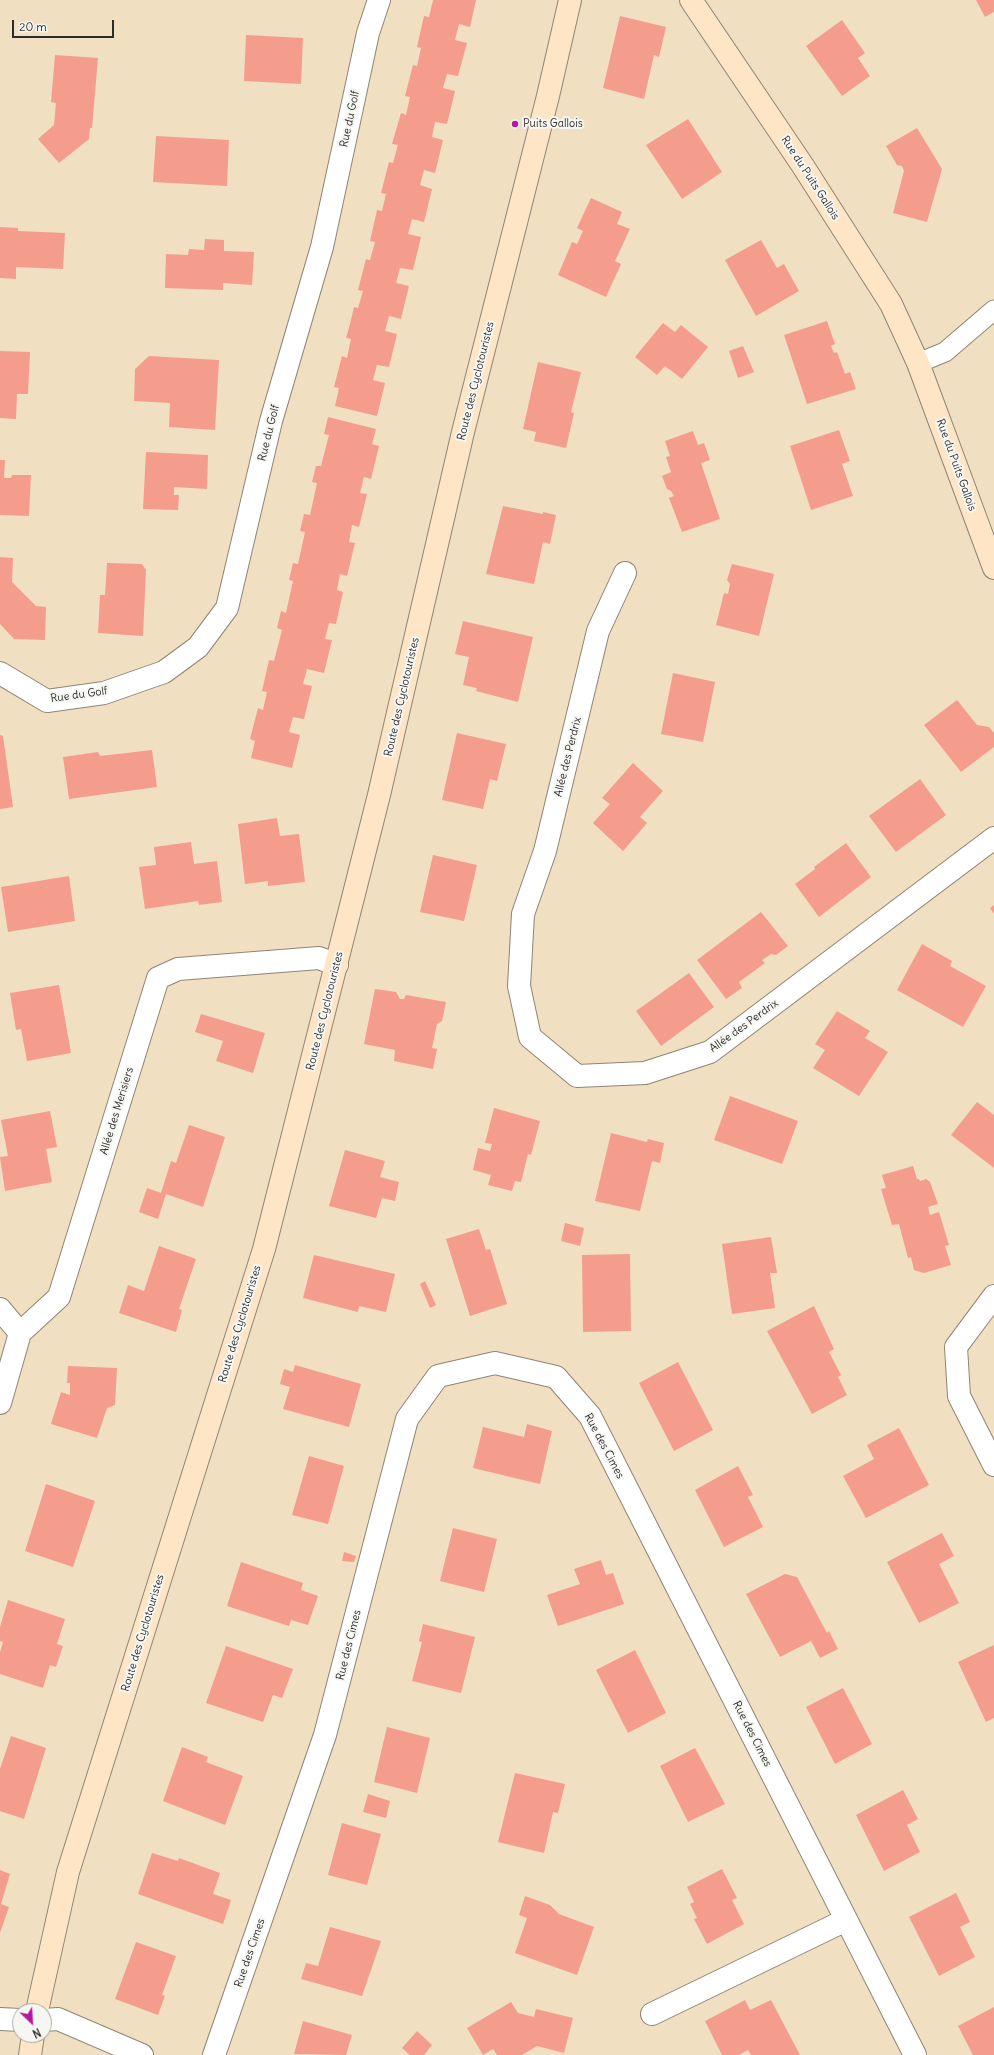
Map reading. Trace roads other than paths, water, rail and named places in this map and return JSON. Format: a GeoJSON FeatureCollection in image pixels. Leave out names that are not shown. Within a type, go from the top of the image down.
{"type":"FeatureCollection","features":[{"type":"Feature","properties":{"kind":"street","name":"Rue du Golf"},"geometry":{"type":"LineString","coordinates":[[0,673],[47,701],[104,693],[164,672],[198,647],[227,608],[271,421],[322,247],[368,33],[379,0]]}},
{"type":"Feature","properties":{"kind":"street","name":"Route des Cyclotouristes"},"geometry":{"type":"LineString","coordinates":[[39,2003],[68,1872],[264,1250],[379,795],[463,432],[548,96],[570,0]]}},
{"type":"Feature","properties":{"kind":"street","name":"Rue du Puits Gallois"},"geometry":{"type":"LineString","coordinates":[[690,0],[802,166],[891,304],[918,363],[994,568]]}},
{"type":"Feature","properties":{"kind":"street","name":"Allée des Perdrix"},"geometry":{"type":"LineString","coordinates":[[625,573],[598,631],[545,851],[523,914],[519,986],[530,1037],[577,1076],[645,1073],[710,1052],[994,838]]}},
{"type":"Feature","properties":{"kind":"street","name":"Allée des Merisiers"},"geometry":{"type":"LineString","coordinates":[[20,1333],[59,1297],[158,978],[178,970],[319,958],[337,966]]}},
{"type":"Feature","properties":{"kind":"street"},"geometry":{"type":"LineString","coordinates":[[994,1296],[956,1347],[959,1396],[994,1465]]}},
{"type":"Feature","properties":{"kind":"street"},"geometry":{"type":"LineString","coordinates":[[0,1309],[20,1333],[0,1404]]}},
{"type":"Feature","properties":{"kind":"street","name":"Rue des Cimes"},"geometry":{"type":"LineString","coordinates":[[214,2055],[325,1735],[407,1419],[438,1376],[495,1363],[556,1377],[590,1416],[915,2055]]}},
{"type":"Feature","properties":{"kind":"street"},"geometry":{"type":"LineString","coordinates":[[652,2014],[846,1920]]}},
{"type":"Feature","properties":{"kind":"street"},"geometry":{"type":"LineString","coordinates":[[0,2019],[12,2020]]}},
{"type":"Feature","properties":{"kind":"street"},"geometry":{"type":"LineString","coordinates":[[52,2019],[58,2019],[142,2055]]}},
{"type":"Feature","properties":{"kind":"street"},"geometry":{"type":"LineString","coordinates":[[30,2055],[32,2043]]}},
{"type":"Feature","properties":{"kind":"lane"},"geometry":{"type":"LineString","coordinates":[[918,363],[944,352],[994,310]]}},
{"type":"Feature","properties":{"kind":"place","name":"Puits Gallois"},"geometry":{"type":"Point","coordinates":[515,124]}}]}
